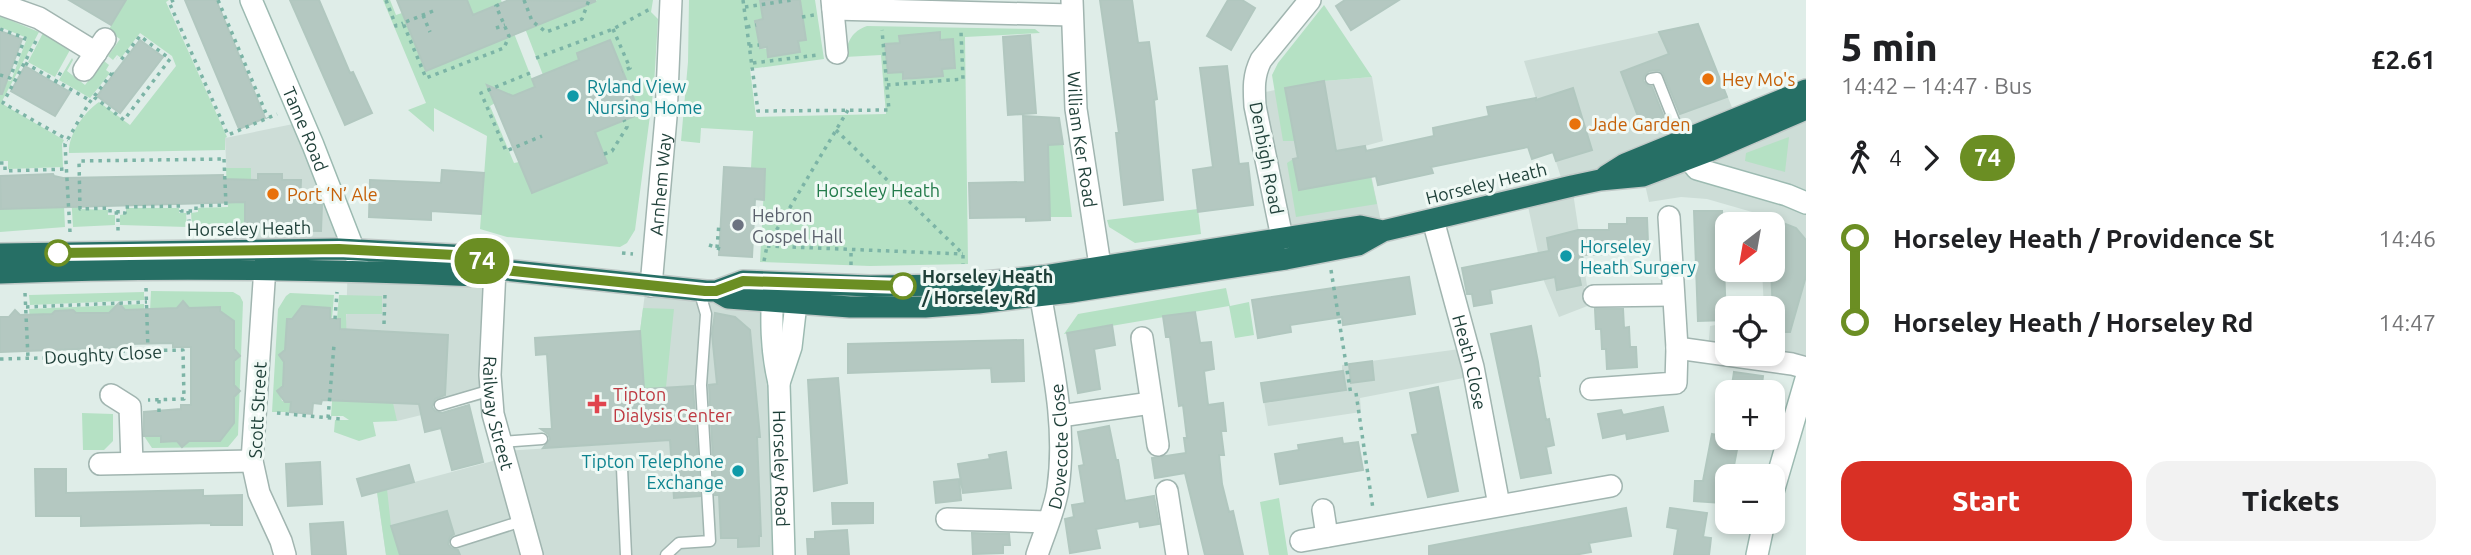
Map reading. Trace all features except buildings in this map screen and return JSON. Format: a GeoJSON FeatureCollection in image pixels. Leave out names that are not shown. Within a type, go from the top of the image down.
{"type":"FeatureCollection","features":[{"type":"Feature","properties":{"kind":"highway","name":"Horseley Heath"},"geometry":{"type":"LineString","coordinates":[[0,273],[265,259],[474,256],[486,272],[707,291],[743,281],[769,284],[829,307],[925,307],[1039,286],[1284,249],[1331,257],[1383,231],[1600,180],[1643,176],[1685,150],[1806,90]]}},
{"type":"Feature","properties":{"kind":"highway","name":"Horseley Heath"},"geometry":{"type":"LineString","coordinates":[[1600,180],[1625,164],[1685,150],[1806,109]]}},
{"type":"Feature","properties":{"kind":"highway","name":"Horseley Heath"},"geometry":{"type":"LineString","coordinates":[[1101,277],[1158,278],[1284,249],[1360,226],[1383,231]]}},
{"type":"Feature","properties":{"kind":"highway","name":"Horseley Heath"},"geometry":{"type":"LineString","coordinates":[[0,254],[236,250],[265,259]]}},
{"type":"Feature","properties":{"kind":"highway","name":"Horseley Heath"},"geometry":{"type":"LineString","coordinates":[[798,294],[985,282],[1039,286]]}},
{"type":"Feature","properties":{"kind":"street","name":"Tame Road"},"geometry":{"type":"LineString","coordinates":[[251,0],[313,145],[356,259]]}},
{"type":"Feature","properties":{"kind":"street","name":"Denbigh Road"},"geometry":{"type":"LineString","coordinates":[[1284,249],[1255,106],[1255,71],[1310,0]]}},
{"type":"Feature","properties":{"kind":"street"},"geometry":{"type":"LineString","coordinates":[[0,4],[39,18],[95,54]]}},
{"type":"Feature","properties":{"kind":"street","name":"Arnhem Way"},"geometry":{"type":"LineString","coordinates":[[651,286],[666,117],[661,4]]}},
{"type":"Feature","properties":{"kind":"street"},"geometry":{"type":"LineString","coordinates":[[837,52],[832,5],[881,10],[959,12],[1071,7]]}},
{"type":"Feature","properties":{"kind":"street","name":"William Ker Road"},"geometry":{"type":"LineString","coordinates":[[1071,7],[1076,109],[1101,277]]}},
{"type":"Feature","properties":{"kind":"street"},"geometry":{"type":"LineString","coordinates":[[1685,150],[1698,169],[1806,203]]}},
{"type":"Feature","properties":{"kind":"street"},"geometry":{"type":"LineString","coordinates":[[1591,389],[1676,383],[1677,348],[1669,217]]}},
{"type":"Feature","properties":{"kind":"street","name":"Heath Close"},"geometry":{"type":"LineString","coordinates":[[1433,220],[1472,367],[1499,505]]}},
{"type":"Feature","properties":{"kind":"street","name":"Scott Street"},"geometry":{"type":"LineString","coordinates":[[265,259],[252,461],[259,493],[285,555]]}},
{"type":"Feature","properties":{"kind":"street","name":"Railway Street"},"geometry":{"type":"LineString","coordinates":[[486,272],[493,414],[532,555]]}},
{"type":"Feature","properties":{"kind":"street","name":"Horseley Road"},"geometry":{"type":"LineString","coordinates":[[769,284],[771,347],[779,383],[784,555]]}},
{"type":"Feature","properties":{"kind":"street","name":"Dovecote Close"},"geometry":{"type":"LineString","coordinates":[[1037,555],[1058,491],[1061,451],[1060,416],[1039,286]]}},
{"type":"Feature","properties":{"kind":"street","name":"Horseley Road"},"geometry":{"type":"LineString","coordinates":[[779,383],[791,347],[798,294]]}},
{"type":"Feature","properties":{"kind":"street"},"geometry":{"type":"LineString","coordinates":[[1594,296],[1674,295]]}},
{"type":"Feature","properties":{"kind":"street"},"geometry":{"type":"LineString","coordinates":[[1142,338],[1158,445]]}},
{"type":"Feature","properties":{"kind":"street"},"geometry":{"type":"LineString","coordinates":[[1677,348],[1806,368]]}},
{"type":"Feature","properties":{"kind":"street"},"geometry":{"type":"LineString","coordinates":[[1781,464],[1806,379]]}},
{"type":"Feature","properties":{"kind":"street"},"geometry":{"type":"LineString","coordinates":[[111,395],[130,407],[132,463]]}},
{"type":"Feature","properties":{"kind":"street"},"geometry":{"type":"LineString","coordinates":[[1060,416],[1151,404]]}},
{"type":"Feature","properties":{"kind":"street"},"geometry":{"type":"LineString","coordinates":[[100,464],[252,461]]}},
{"type":"Feature","properties":{"kind":"street"},"geometry":{"type":"LineString","coordinates":[[1301,541],[1611,486]]}},
{"type":"Feature","properties":{"kind":"street"},"geometry":{"type":"LineString","coordinates":[[1167,491],[1177,555]]}},
{"type":"Feature","properties":{"kind":"street"},"geometry":{"type":"LineString","coordinates":[[1323,510],[1327,536]]}},
{"type":"Feature","properties":{"kind":"street","name":"Dovecote Close"},"geometry":{"type":"LineString","coordinates":[[947,519],[1048,522]]}},
{"type":"Feature","properties":{"kind":"street"},"geometry":{"type":"LineString","coordinates":[[1757,555],[1761,534]]}},
{"type":"Feature","properties":{"kind":"lane"},"geometry":{"type":"LineString","coordinates":[[1651,79],[1657,78],[1685,150]]}},
{"type":"Feature","properties":{"kind":"lane"},"geometry":{"type":"LineString","coordinates":[[666,555],[679,544],[710,541],[701,385],[707,291]]}},
{"type":"Feature","properties":{"kind":"lane"},"geometry":{"type":"LineString","coordinates":[[440,405],[491,390]]}},
{"type":"Feature","properties":{"kind":"lane"},"geometry":{"type":"LineString","coordinates":[[500,442],[542,439]]}},
{"type":"Feature","properties":{"kind":"lane"},"geometry":{"type":"LineString","coordinates":[[622,468],[626,555]]}},
{"type":"Feature","properties":{"kind":"lane"},"geometry":{"type":"LineString","coordinates":[[456,542],[522,520]]}},
{"type":"Feature","properties":{"kind":"path"},"geometry":{"type":"LineString","coordinates":[[174,0],[169,2],[228,135],[283,111]]}},
{"type":"Feature","properties":{"kind":"path"},"geometry":{"type":"LineString","coordinates":[[221,0],[225,18],[268,118]]}},
{"type":"Feature","properties":{"kind":"path"},"geometry":{"type":"LineString","coordinates":[[386,0],[396,26],[433,11]]}},
{"type":"Feature","properties":{"kind":"path"},"geometry":{"type":"LineString","coordinates":[[524,0],[532,21],[547,32],[582,19],[589,0]]}},
{"type":"Feature","properties":{"kind":"path"},"geometry":{"type":"LineString","coordinates":[[743,0],[758,111],[889,110],[881,10]]}},
{"type":"Feature","properties":{"kind":"path"},"geometry":{"type":"LineString","coordinates":[[744,7],[792,0]]}},
{"type":"Feature","properties":{"kind":"path"},"geometry":{"type":"LineString","coordinates":[[403,23],[426,78],[505,48],[509,36],[496,6],[502,3]]}},
{"type":"Feature","properties":{"kind":"path"},"geometry":{"type":"LineString","coordinates":[[536,58],[612,29],[661,4]]}},
{"type":"Feature","properties":{"kind":"path"},"geometry":{"type":"LineString","coordinates":[[887,85],[963,79],[959,12]]}},
{"type":"Feature","properties":{"kind":"path"},"geometry":{"type":"LineString","coordinates":[[225,18],[232,14]]}},
{"type":"Feature","properties":{"kind":"path"},"geometry":{"type":"LineString","coordinates":[[424,15],[430,32]]}},
{"type":"Feature","properties":{"kind":"path"},"geometry":{"type":"LineString","coordinates":[[496,28],[505,25]]}},
{"type":"Feature","properties":{"kind":"path"},"geometry":{"type":"LineString","coordinates":[[747,27],[756,25]]}},
{"type":"Feature","properties":{"kind":"path"},"geometry":{"type":"LineString","coordinates":[[0,29],[25,38],[10,78],[0,75]]}},
{"type":"Feature","properties":{"kind":"path"},"geometry":{"type":"LineString","coordinates":[[612,29],[630,68],[622,71]]}},
{"type":"Feature","properties":{"kind":"path"},"geometry":{"type":"LineString","coordinates":[[25,63],[92,99],[124,120],[170,59],[139,36],[121,60],[117,57],[108,69],[112,72],[92,99],[65,144],[71,238]]}},
{"type":"Feature","properties":{"kind":"path"},"geometry":{"type":"LineString","coordinates":[[37,41],[3,103],[68,140]]}},
{"type":"Feature","properties":{"kind":"path"},"geometry":{"type":"LineString","coordinates":[[749,46],[759,45]]}},
{"type":"Feature","properties":{"kind":"path"},"geometry":{"type":"LineString","coordinates":[[752,63],[837,52]]}},
{"type":"Feature","properties":{"kind":"path"},"geometry":{"type":"LineString","coordinates":[[530,73],[481,93],[506,151],[542,136]]}},
{"type":"Feature","properties":{"kind":"path"},"geometry":{"type":"LineString","coordinates":[[252,83],[260,79]]}},
{"type":"Feature","properties":{"kind":"path"},"geometry":{"type":"LineString","coordinates":[[769,284],[767,246],[848,110]]}},
{"type":"Feature","properties":{"kind":"path"},"geometry":{"type":"LineString","coordinates":[[604,154],[612,151],[627,127],[624,120]]}},
{"type":"Feature","properties":{"kind":"path"},"geometry":{"type":"LineString","coordinates":[[835,130],[962,254],[963,268]]}},
{"type":"Feature","properties":{"kind":"path"},"geometry":{"type":"LineString","coordinates":[[225,159],[226,205],[196,206],[196,211],[188,210],[181,211],[181,206],[125,207],[125,213],[110,213],[110,208],[80,209],[79,161],[225,159]]}},
{"type":"Feature","properties":{"kind":"path"},"geometry":{"type":"LineString","coordinates":[[0,163],[5,163],[5,172],[67,169]]}},
{"type":"Feature","properties":{"kind":"path"},"geometry":{"type":"LineString","coordinates":[[188,210],[190,237]]}},
{"type":"Feature","properties":{"kind":"path"},"geometry":{"type":"LineString","coordinates":[[118,212],[118,238]]}},
{"type":"Feature","properties":{"kind":"path"},"geometry":{"type":"LineString","coordinates":[[709,245],[718,249],[719,223]]}},
{"type":"Feature","properties":{"kind":"path"},"geometry":{"type":"LineString","coordinates":[[767,246],[962,254]]}},
{"type":"Feature","properties":{"kind":"path"},"geometry":{"type":"LineString","coordinates":[[851,249],[851,274]]}},
{"type":"Feature","properties":{"kind":"path"},"geometry":{"type":"LineString","coordinates":[[1331,257],[1375,527]]}},
{"type":"Feature","properties":{"kind":"path"},"geometry":{"type":"LineString","coordinates":[[146,283],[148,351]]}},
{"type":"Feature","properties":{"kind":"path"},"geometry":{"type":"LineString","coordinates":[[25,284],[28,358]]}},
{"type":"Feature","properties":{"kind":"path"},"geometry":{"type":"LineString","coordinates":[[384,324],[386,286]]}},
{"type":"Feature","properties":{"kind":"path"},"geometry":{"type":"LineString","coordinates":[[335,318],[336,299]]}},
{"type":"Feature","properties":{"kind":"path"},"geometry":{"type":"LineString","coordinates":[[26,307],[147,302]]}},
{"type":"Feature","properties":{"kind":"path"},"geometry":{"type":"LineString","coordinates":[[328,418],[328,388],[334,345]]}},
{"type":"Feature","properties":{"kind":"path"},"geometry":{"type":"LineString","coordinates":[[180,350],[191,352]]}},
{"type":"Feature","properties":{"kind":"path","name":"Doughty Close"},"geometry":{"type":"LineString","coordinates":[[0,359],[70,355],[80,357],[79,352],[180,350],[186,405]]}},
{"type":"Feature","properties":{"kind":"path"},"geometry":{"type":"LineString","coordinates":[[184,393],[191,392]]}},
{"type":"Feature","properties":{"kind":"path"},"geometry":{"type":"LineString","coordinates":[[130,407],[136,401],[184,399]]}},
{"type":"Feature","properties":{"kind":"path"},"geometry":{"type":"LineString","coordinates":[[159,400],[159,412]]}},
{"type":"Feature","properties":{"kind":"path"},"geometry":{"type":"LineString","coordinates":[[275,413],[341,419]]}},
{"type":"Feature","properties":{"kind":"shaded area"},"geometry":{"type":"Polygon","coordinates":[[[1698,24],[1740,127],[1806,99],[1806,368],[1785,364],[1785,296],[1763,296],[1763,282],[1785,282],[1785,212],[1752,212],[1707,199],[1681,197],[1649,202],[1643,176],[1572,186],[1587,286],[1584,287],[1590,305],[1559,317],[1544,281],[1526,197],[1564,187],[1524,61],[1698,24]]]}},
{"type":"Feature","properties":{"kind":"shaded area"},"geometry":{"type":"Polygon","coordinates":[[[1372,77],[1383,141],[1365,146],[1383,231],[1284,249],[1254,94],[1324,81],[1372,77]]]}},
{"type":"Feature","properties":{"kind":"shaded area"},"geometry":{"type":"Polygon","coordinates":[[[303,122],[357,258],[495,269],[491,398],[397,421],[343,416],[348,260],[227,260],[229,228],[225,138],[303,122]]]}},
{"type":"Feature","properties":{"kind":"shaded area"},"geometry":{"type":"Polygon","coordinates":[[[646,286],[783,295],[779,383],[784,555],[386,555],[377,492],[504,458],[502,451],[647,442],[640,331],[646,286]]]}},
{"type":"Feature","properties":{"kind":"shaded area"},"geometry":{"type":"Polygon","coordinates":[[[1715,325],[1715,352],[1708,351],[1710,326],[1715,325]]]}},
{"type":"Feature","properties":{"kind":"shaded area"},"geometry":{"type":"Polygon","coordinates":[[[1467,348],[1474,376],[1360,398],[1361,412],[1268,426],[1261,383],[1342,371],[1342,365],[1467,348]]]}},
{"type":"Feature","properties":{"kind":"green space"},"geometry":{"type":"Polygon","coordinates":[[[126,0],[169,0],[166,2],[227,137],[225,150],[69,153],[74,132],[93,106],[99,102],[130,125],[176,66],[172,56],[140,33],[121,58],[117,55],[113,60],[108,56],[120,39],[108,31],[126,0]]]}},
{"type":"Feature","properties":{"kind":"green space"},"geometry":{"type":"Polygon","coordinates":[[[383,0],[390,0],[396,15],[402,13],[426,70],[488,9],[473,15],[467,0],[501,0],[535,87],[508,98],[506,93],[501,91],[495,93],[495,103],[490,106],[514,163],[519,162],[533,193],[607,163],[595,131],[595,100],[607,127],[640,113],[610,40],[577,53],[582,67],[543,75],[514,0],[538,0],[540,4],[580,7],[597,0],[653,0],[651,12],[658,19],[654,85],[635,230],[627,243],[620,247],[507,237],[480,229],[487,136],[434,108],[434,132],[408,110],[426,103],[383,0]]]}},
{"type":"Feature","properties":{"kind":"green space","name":"Horseley Heath"},"geometry":{"type":"Polygon","coordinates":[[[689,0],[815,0],[824,59],[750,69],[756,117],[886,114],[881,55],[845,57],[851,38],[862,28],[1035,29],[1040,33],[965,37],[968,264],[870,266],[760,262],[765,169],[751,168],[753,131],[701,128],[700,143],[681,141],[688,62],[689,0]],[[802,12],[756,20],[766,38],[758,40],[759,48],[799,52],[798,41],[806,40],[802,12]],[[940,32],[931,33],[932,40],[908,42],[908,35],[899,35],[900,43],[885,44],[888,73],[903,72],[903,80],[911,79],[911,71],[933,69],[934,77],[942,76],[942,69],[955,67],[953,39],[940,40],[940,32]]]}},
{"type":"Feature","properties":{"kind":"green space"},"geometry":{"type":"Polygon","coordinates":[[[1324,5],[1372,77],[1285,88],[1295,141],[1283,141],[1272,75],[1278,63],[1324,5]]]}},
{"type":"Feature","properties":{"kind":"green space"},"geometry":{"type":"Polygon","coordinates":[[[0,16],[39,32],[1,103],[64,140],[63,167],[8,169],[8,161],[0,161],[0,85],[6,80],[11,81],[27,38],[0,27],[0,16]]]}},
{"type":"Feature","properties":{"kind":"green space"},"geometry":{"type":"Polygon","coordinates":[[[43,33],[70,50],[55,77],[28,62],[43,33]]]}},
{"type":"Feature","properties":{"kind":"green space"},"geometry":{"type":"Polygon","coordinates":[[[72,58],[67,71],[85,85],[104,61],[109,65],[106,70],[110,73],[90,98],[59,80],[72,58]]]}},
{"type":"Feature","properties":{"kind":"green space"},"geometry":{"type":"Polygon","coordinates":[[[1789,137],[1785,172],[1745,161],[1746,153],[1789,137]]]}},
{"type":"Feature","properties":{"kind":"green space"},"geometry":{"type":"Polygon","coordinates":[[[1063,144],[1072,217],[1050,217],[1024,145],[1063,144]]]}},
{"type":"Feature","properties":{"kind":"green space"},"geometry":{"type":"Polygon","coordinates":[[[1293,159],[1299,190],[1371,177],[1377,204],[1296,217],[1287,163],[1293,159]]]}},
{"type":"Feature","properties":{"kind":"green space"},"geometry":{"type":"Polygon","coordinates":[[[226,168],[251,168],[251,183],[246,184],[245,225],[264,226],[264,230],[192,227],[191,213],[198,212],[198,208],[228,207],[226,168]]]}},
{"type":"Feature","properties":{"kind":"green space"},"geometry":{"type":"Polygon","coordinates":[[[70,178],[77,178],[79,209],[108,210],[108,215],[115,215],[115,225],[73,227],[70,178]]]}},
{"type":"Feature","properties":{"kind":"green space"},"geometry":{"type":"Polygon","coordinates":[[[0,200],[64,206],[65,227],[0,232],[0,200]]]}},
{"type":"Feature","properties":{"kind":"green space"},"geometry":{"type":"Polygon","coordinates":[[[126,208],[179,208],[179,213],[186,213],[187,227],[120,225],[120,215],[126,214],[126,208]]]}},
{"type":"Feature","properties":{"kind":"green space"},"geometry":{"type":"Polygon","coordinates":[[[1198,209],[1201,234],[1135,243],[1109,227],[1107,220],[1198,209]]]}},
{"type":"Feature","properties":{"kind":"green space"},"geometry":{"type":"Polygon","coordinates":[[[1226,288],[1230,306],[1249,302],[1254,335],[1235,338],[1229,306],[1064,334],[1078,314],[1226,288]]]}},
{"type":"Feature","properties":{"kind":"green space"},"geometry":{"type":"Polygon","coordinates":[[[151,291],[233,292],[240,296],[243,302],[238,435],[228,447],[152,448],[144,436],[161,436],[162,441],[177,441],[180,445],[189,441],[220,441],[226,428],[231,428],[233,424],[237,388],[234,385],[234,361],[238,358],[238,353],[234,349],[234,321],[224,318],[216,307],[189,308],[180,304],[177,308],[150,311],[151,291]]]}},
{"type":"Feature","properties":{"kind":"green space"},"geometry":{"type":"Polygon","coordinates":[[[144,292],[144,300],[30,305],[29,295],[144,292]]]}},
{"type":"Feature","properties":{"kind":"green space"},"geometry":{"type":"Polygon","coordinates":[[[290,293],[334,295],[332,318],[302,306],[298,311],[284,362],[283,386],[279,389],[282,401],[291,402],[290,412],[272,412],[278,309],[290,293]]]}},
{"type":"Feature","properties":{"kind":"green space"},"geometry":{"type":"Polygon","coordinates":[[[339,295],[382,296],[382,314],[346,314],[348,401],[393,403],[397,421],[373,422],[376,436],[359,441],[334,432],[335,420],[349,420],[343,416],[331,416],[336,345],[339,345],[339,295]]]}},
{"type":"Feature","properties":{"kind":"green space"},"geometry":{"type":"Polygon","coordinates":[[[144,304],[144,312],[116,306],[112,312],[64,314],[60,310],[30,320],[29,309],[144,304]]]}},
{"type":"Feature","properties":{"kind":"green space"},"geometry":{"type":"Polygon","coordinates":[[[643,308],[674,309],[666,387],[670,440],[647,442],[640,331],[643,308]]]}},
{"type":"Feature","properties":{"kind":"green space"},"geometry":{"type":"Polygon","coordinates":[[[82,413],[113,414],[113,441],[104,450],[83,450],[82,413]]]}},
{"type":"Feature","properties":{"kind":"green space"},"geometry":{"type":"Polygon","coordinates":[[[387,489],[391,526],[400,555],[386,555],[377,492],[387,489]]]}},
{"type":"Feature","properties":{"kind":"green space"},"geometry":{"type":"Polygon","coordinates":[[[1279,498],[1288,555],[1269,555],[1260,502],[1279,498]]]}},
{"type":"Feature","properties":{"kind":"bus line","name":"74"},"geometry":{"type":"LineString","coordinates":[[58,253],[339,249],[474,256],[495,269],[705,291],[716,291],[743,281],[903,286]]}},
{"type":"Feature","properties":{"kind":"place","name":"Hey Mo's"},"geometry":{"type":"Point","coordinates":[1708,79]}},
{"type":"Feature","properties":{"kind":"place","name":"Ryland View Nursing Home"},"geometry":{"type":"Point","coordinates":[573,96]}},
{"type":"Feature","properties":{"kind":"place","name":"Jade Garden"},"geometry":{"type":"Point","coordinates":[1575,124]}},
{"type":"Feature","properties":{"kind":"place","name":"Port ‘N’ Ale"},"geometry":{"type":"Point","coordinates":[273,194]}},
{"type":"Feature","properties":{"kind":"place","name":"Hebron Gospel Hall"},"geometry":{"type":"Point","coordinates":[738,225]}},
{"type":"Feature","properties":{"kind":"place","name":"Horseley Heath Surgery"},"geometry":{"type":"Point","coordinates":[1566,256]}},
{"type":"Feature","properties":{"kind":"place","name":"Horseley Heath / Horseley Rd"},"geometry":{"type":"Point","coordinates":[903,286]}},
{"type":"Feature","properties":{"kind":"place","name":"Tipton Dialysis Center"},"geometry":{"type":"Point","coordinates":[597,404]}},
{"type":"Feature","properties":{"kind":"place","name":"Tipton Telephone Exchange"},"geometry":{"type":"Point","coordinates":[738,471]}}]}
